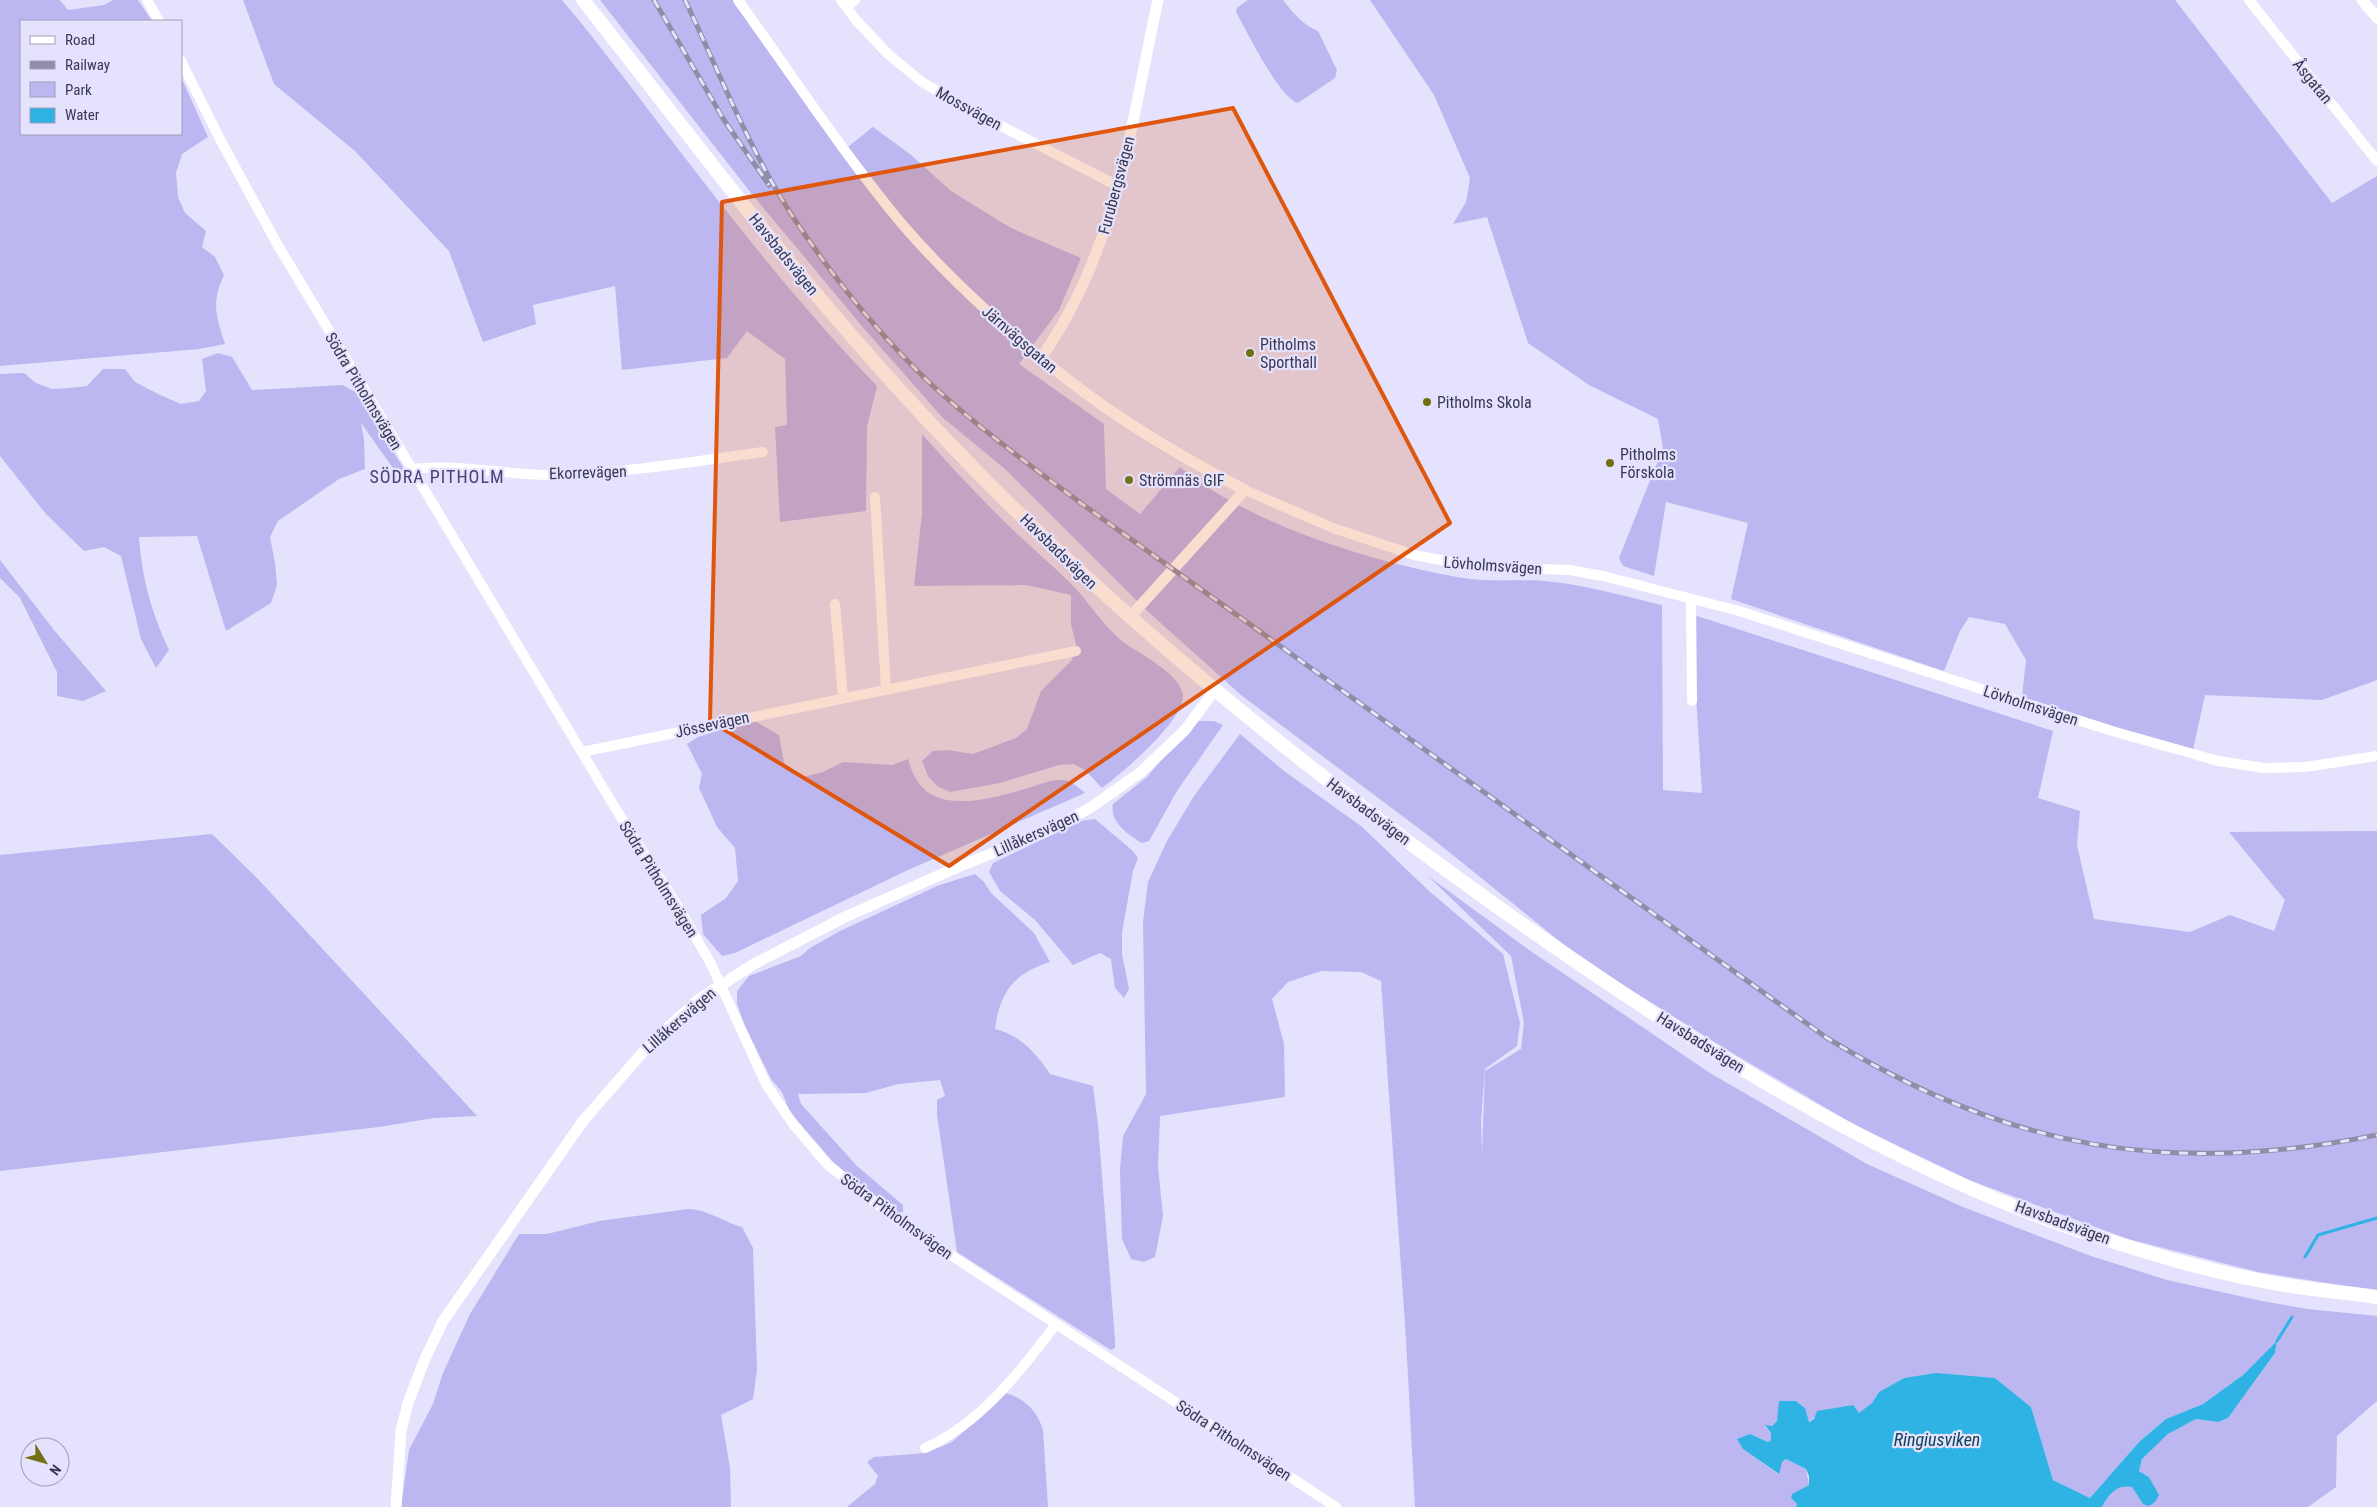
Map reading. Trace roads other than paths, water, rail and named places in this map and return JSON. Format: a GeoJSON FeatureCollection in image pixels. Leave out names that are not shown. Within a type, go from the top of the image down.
{"type":"FeatureCollection","features":[{"type":"Feature","properties":{"kind":"main road","name":"Havsbadsvägen"},"geometry":{"type":"LineString","coordinates":[[584,0],[764,230],[841,324],[909,400],[1001,496],[1073,567],[1215,690],[1401,836],[1568,956],[1730,1060],[1809,1107],[1879,1144],[1985,1193],[2074,1229],[2172,1259],[2295,1286],[2377,1297]]}},
{"type":"Feature","properties":{"kind":"street"},"geometry":{"type":"LineString","coordinates":[[147,0],[158,20]]}},
{"type":"Feature","properties":{"kind":"street","name":"Järnvägsgatan"},"geometry":{"type":"LineString","coordinates":[[738,0],[870,184],[904,226],[993,318],[1072,384],[1132,425],[1245,490]]}},
{"type":"Feature","properties":{"kind":"street"},"geometry":{"type":"LineString","coordinates":[[844,4],[855,0]]}},
{"type":"Feature","properties":{"kind":"street","name":"Furubergsvägen"},"geometry":{"type":"LineString","coordinates":[[1041,358],[1077,301],[1110,219],[1158,0]]}},
{"type":"Feature","properties":{"kind":"street","name":"Åsgatan"},"geometry":{"type":"LineString","coordinates":[[2249,0],[2377,162]]}},
{"type":"Feature","properties":{"kind":"street"},"geometry":{"type":"LineString","coordinates":[[2362,0],[2377,18]]}},
{"type":"Feature","properties":{"kind":"street","name":"Mossvägen"},"geometry":{"type":"LineString","coordinates":[[844,4],[888,54],[922,82],[964,107],[1118,186]]}},
{"type":"Feature","properties":{"kind":"street","name":"Södra Pitholmsvägen"},"geometry":{"type":"LineString","coordinates":[[182,63],[222,143],[276,242],[471,564],[582,752],[680,910],[721,984],[744,1040],[766,1084],[793,1124],[827,1164],[897,1220],[1336,1507]]}},
{"type":"Feature","properties":{"kind":"street","name":"Ekorrevägen"},"geometry":{"type":"LineString","coordinates":[[412,469],[456,467],[561,475],[656,469],[763,452]]}},
{"type":"Feature","properties":{"kind":"street"},"geometry":{"type":"LineString","coordinates":[[1130,617],[1245,490]]}},
{"type":"Feature","properties":{"kind":"street","name":"Lövholmsvägen"},"geometry":{"type":"LineString","coordinates":[[1245,490],[1360,538],[1436,561],[1478,567],[1551,568],[1588,572],[1739,611],[2112,731],[2218,761],[2264,768],[2305,767],[2377,756]]}},
{"type":"Feature","properties":{"kind":"street"},"geometry":{"type":"LineString","coordinates":[[875,497],[886,689]]}},
{"type":"Feature","properties":{"kind":"street"},"geometry":{"type":"LineString","coordinates":[[1691,599],[1692,701]]}},
{"type":"Feature","properties":{"kind":"street"},"geometry":{"type":"LineString","coordinates":[[835,604],[843,697]]}},
{"type":"Feature","properties":{"kind":"street","name":"Jössevägen"},"geometry":{"type":"LineString","coordinates":[[582,752],[843,697],[1076,652]]}},
{"type":"Feature","properties":{"kind":"street","name":"Lillåkersvägen"},"geometry":{"type":"LineString","coordinates":[[396,1507],[401,1431],[408,1403],[424,1361],[443,1321],[589,1114],[650,1044],[698,1000],[754,964],[845,917],[1048,830],[1090,808],[1141,772],[1185,730],[1215,690]]}},
{"type":"Feature","properties":{"kind":"street"},"geometry":{"type":"LineString","coordinates":[[925,1448],[942,1440],[986,1406],[1009,1384],[1056,1324]]}},
{"type":"Feature","properties":{"kind":"water","name":"Ringiusviken"},"geometry":{"type":"Polygon","coordinates":[[[2277,1341],[2275,1353],[2228,1418],[2218,1422],[2196,1419],[2168,1434],[2142,1459],[2139,1471],[2149,1477],[2159,1495],[2155,1502],[2149,1506],[2143,1504],[2132,1487],[2127,1486],[2114,1491],[2102,1507],[1796,1507],[1797,1504],[1791,1498],[1792,1494],[1809,1485],[1809,1476],[1806,1469],[1786,1459],[1782,1462],[1779,1474],[1743,1449],[1737,1439],[1750,1434],[1768,1442],[1771,1440],[1771,1433],[1765,1425],[1772,1426],[1777,1421],[1779,1401],[1796,1401],[1805,1408],[1809,1422],[1814,1419],[1817,1411],[1853,1405],[1859,1413],[1872,1403],[1879,1392],[1904,1378],[1936,1373],[1995,1378],[2031,1407],[2053,1480],[2090,1498],[2139,1442],[2166,1419],[2203,1404],[2243,1375],[2277,1341]]]}},
{"type":"Feature","properties":{"kind":"waterway"},"geometry":{"type":"LineString","coordinates":[[2305,1257],[2318,1235],[2377,1218]]}},
{"type":"Feature","properties":{"kind":"waterway"},"geometry":{"type":"LineString","coordinates":[[2277,1341],[2292,1317]]}},
{"type":"Feature","properties":{"kind":"railway"},"geometry":{"type":"LineString","coordinates":[[654,0],[724,120],[769,185]]}},
{"type":"Feature","properties":{"kind":"railway"},"geometry":{"type":"LineString","coordinates":[[685,0],[736,112],[764,167],[795,220],[859,307],[895,348],[933,386],[987,432],[1082,504],[1827,1038],[1894,1076],[1960,1106],[2025,1129],[2092,1144],[2159,1152],[2228,1153],[2301,1147],[2377,1135]]}},
{"type":"Feature","properties":{"kind":"place","name":"Pitholms Sporthall"},"geometry":{"type":"Point","coordinates":[1250,353]}},
{"type":"Feature","properties":{"kind":"place","name":"Pitholms Skola"},"geometry":{"type":"Point","coordinates":[1427,402]}},
{"type":"Feature","properties":{"kind":"place","name":"Pitholms Förskola"},"geometry":{"type":"Point","coordinates":[1610,463]}},
{"type":"Feature","properties":{"kind":"place","name":"Strömnäs GIF"},"geometry":{"type":"Point","coordinates":[1129,480]}},
{"type":"Feature","properties":{"kind":"district","name":"SÖDRA PITHOLM"},"geometry":{"type":"Point","coordinates":[437,477]}}]}
